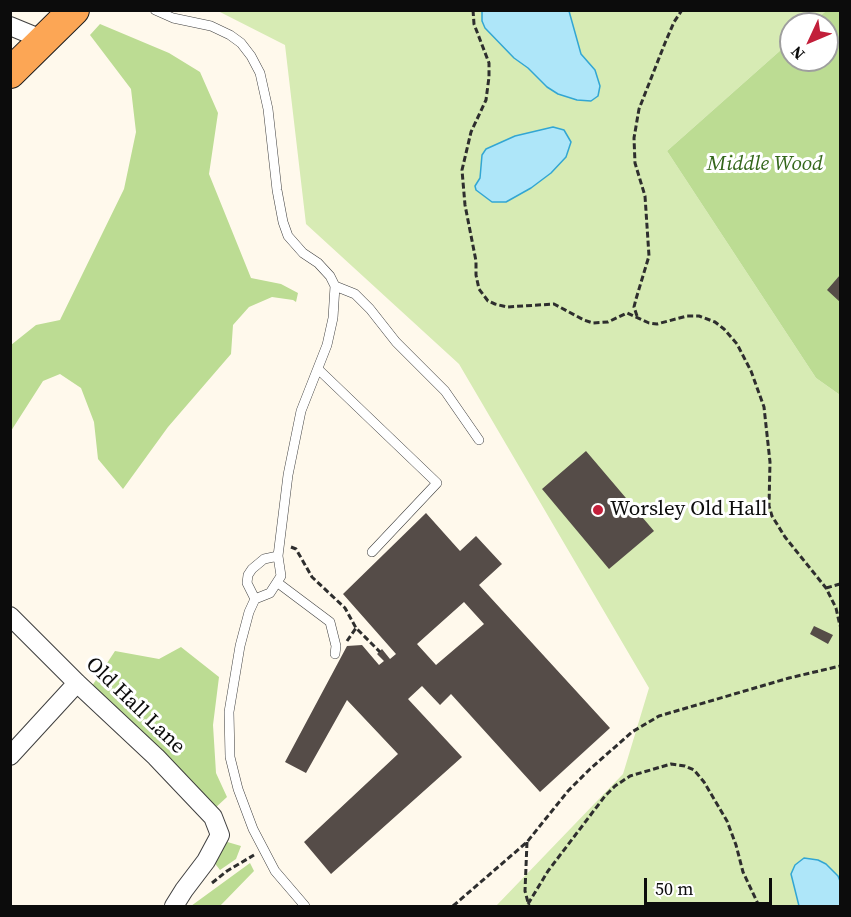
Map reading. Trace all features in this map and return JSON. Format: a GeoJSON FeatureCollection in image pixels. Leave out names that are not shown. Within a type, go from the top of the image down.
{"type":"FeatureCollection","features":[{"type":"Feature","properties":{"kind":"highway"},"geometry":{"type":"LineString","coordinates":[[10,73],[74,10]]}},
{"type":"Feature","properties":{"kind":"street"},"geometry":{"type":"LineString","coordinates":[[10,26],[44,40]]}},
{"type":"Feature","properties":{"kind":"street","name":"Old Hall Lane"},"geometry":{"type":"LineString","coordinates":[[10,616],[156,757],[213,817],[220,835],[206,861],[174,906]]}},
{"type":"Feature","properties":{"kind":"street"},"geometry":{"type":"LineString","coordinates":[[10,756],[78,683]]}},
{"type":"Feature","properties":{"kind":"lane"},"geometry":{"type":"LineString","coordinates":[[155,10],[173,18],[211,26],[230,35],[241,43],[251,56],[260,73],[268,109],[277,189],[288,236],[303,253],[318,263],[330,276],[335,286],[333,318],[327,345],[301,411],[288,475],[278,555],[282,570],[278,583],[267,595],[255,599],[249,612],[240,646],[229,712],[230,757],[238,789],[264,851],[282,880],[305,906]]}},
{"type":"Feature","properties":{"kind":"lane"},"geometry":{"type":"LineString","coordinates":[[335,286],[356,294],[396,342],[445,391],[479,440]]}},
{"type":"Feature","properties":{"kind":"lane"},"geometry":{"type":"LineString","coordinates":[[318,369],[437,483],[372,552]]}},
{"type":"Feature","properties":{"kind":"lane"},"geometry":{"type":"LineString","coordinates":[[255,599],[247,583],[248,575],[264,559],[278,555]]}},
{"type":"Feature","properties":{"kind":"lane"},"geometry":{"type":"LineString","coordinates":[[278,583],[330,622],[336,650]]}},
{"type":"Feature","properties":{"kind":"path"},"geometry":{"type":"LineString","coordinates":[[473,10],[474,24],[489,63],[489,86],[486,100],[471,132],[462,170],[465,205],[479,289],[488,301],[495,304],[518,307],[554,304],[593,323],[608,322],[627,313],[649,323],[657,324],[687,316],[699,316],[715,322],[737,344],[751,371],[764,407],[770,462],[769,506],[772,516],[785,537],[826,588],[836,608],[840,626]]}},
{"type":"Feature","properties":{"kind":"path"},"geometry":{"type":"LineString","coordinates":[[638,317],[634,307],[649,256],[645,196],[635,163],[634,138],[639,109],[674,22],[682,10]]}},
{"type":"Feature","properties":{"kind":"path"},"geometry":{"type":"LineString","coordinates":[[280,545],[296,549],[312,577],[345,608],[356,628],[380,651]]}},
{"type":"Feature","properties":{"kind":"path"},"geometry":{"type":"LineString","coordinates":[[826,588],[840,584]]}},
{"type":"Feature","properties":{"kind":"path"},"geometry":{"type":"LineString","coordinates":[[336,650],[346,642],[356,628]]}},
{"type":"Feature","properties":{"kind":"path"},"geometry":{"type":"LineString","coordinates":[[453,906],[527,842],[568,791],[632,732],[659,716],[789,678],[840,666]]}},
{"type":"Feature","properties":{"kind":"path"},"geometry":{"type":"LineString","coordinates":[[528,905],[548,871],[615,786],[630,776],[671,764],[694,770],[704,782],[727,821],[743,872],[759,906]]}},
{"type":"Feature","properties":{"kind":"path"},"geometry":{"type":"LineString","coordinates":[[527,842],[525,891],[528,905]]}},
{"type":"Feature","properties":{"kind":"path"},"geometry":{"type":"LineString","coordinates":[[210,885],[226,871],[264,851]]}},
{"type":"Feature","properties":{"kind":"green space"},"geometry":{"type":"Polygon","coordinates":[[[218,11],[826,11],[779,12],[779,52],[667,151],[816,378],[840,395],[840,906],[496,906],[623,774],[649,688],[459,364],[306,224],[285,45],[218,11]]]}},
{"type":"Feature","properties":{"kind":"green space","name":"Middle Wood"},"geometry":{"type":"Polygon","coordinates":[[[840,11],[840,395],[816,378],[667,151],[779,52],[779,72],[839,72],[839,12],[825,12],[840,11]]]}},
{"type":"Feature","properties":{"kind":"green space"},"geometry":{"type":"Polygon","coordinates":[[[100,24],[169,53],[200,72],[218,113],[209,174],[251,278],[281,284],[298,293],[296,302],[272,297],[249,307],[233,325],[231,354],[168,427],[123,489],[98,459],[94,422],[81,388],[60,374],[43,381],[11,431],[11,345],[36,325],[60,320],[124,189],[136,132],[131,89],[90,35],[100,24]]]}},
{"type":"Feature","properties":{"kind":"green space"},"geometry":{"type":"Polygon","coordinates":[[[181,647],[219,677],[213,725],[216,773],[227,797],[214,809],[92,686],[115,651],[159,659],[181,647]]]}},
{"type":"Feature","properties":{"kind":"green space"},"geometry":{"type":"Polygon","coordinates":[[[224,841],[241,846],[236,859],[220,870],[213,861],[224,841]]]}},
{"type":"Feature","properties":{"kind":"green space"},"geometry":{"type":"Polygon","coordinates":[[[250,863],[254,871],[220,906],[191,906],[250,863]]]}},
{"type":"Feature","properties":{"kind":"water"},"geometry":{"type":"Polygon","coordinates":[[[482,11],[569,11],[581,54],[595,70],[600,86],[598,96],[591,101],[577,100],[558,94],[547,87],[485,28],[482,11]]]}},
{"type":"Feature","properties":{"kind":"water"},"geometry":{"type":"Polygon","coordinates":[[[553,127],[564,130],[571,142],[566,157],[551,173],[506,202],[492,202],[476,190],[475,186],[480,178],[482,155],[486,149],[515,136],[553,127]]]}},
{"type":"Feature","properties":{"kind":"water"},"geometry":{"type":"Polygon","coordinates":[[[804,858],[826,864],[838,876],[840,906],[799,906],[791,874],[795,865],[804,858]]]}},
{"type":"Feature","properties":{"kind":"building"},"geometry":{"type":"Polygon","coordinates":[[[840,275],[840,302],[827,290],[840,275]]]}},
{"type":"Feature","properties":{"kind":"building","name":"Worsley Old Hall"},"geometry":{"type":"Polygon","coordinates":[[[586,451],[654,531],[609,569],[542,489],[586,451]]]}},
{"type":"Feature","properties":{"kind":"building"},"geometry":{"type":"Polygon","coordinates":[[[426,513],[460,551],[476,536],[502,564],[479,585],[610,728],[540,792],[451,694],[440,705],[422,686],[408,699],[462,757],[331,874],[304,842],[398,754],[347,700],[306,773],[285,762],[347,646],[362,645],[379,665],[384,661],[377,654],[382,649],[390,659],[396,654],[343,594],[426,513]],[[464,602],[417,644],[436,665],[484,624],[464,602]]]}},
{"type":"Feature","properties":{"kind":"building"},"geometry":{"type":"Polygon","coordinates":[[[814,626],[833,635],[828,644],[810,634],[814,626]]]}},
{"type":"Feature","properties":{"kind":"place","name":"Worsley Old Hall"},"geometry":{"type":"Point","coordinates":[598,510]}}]}
